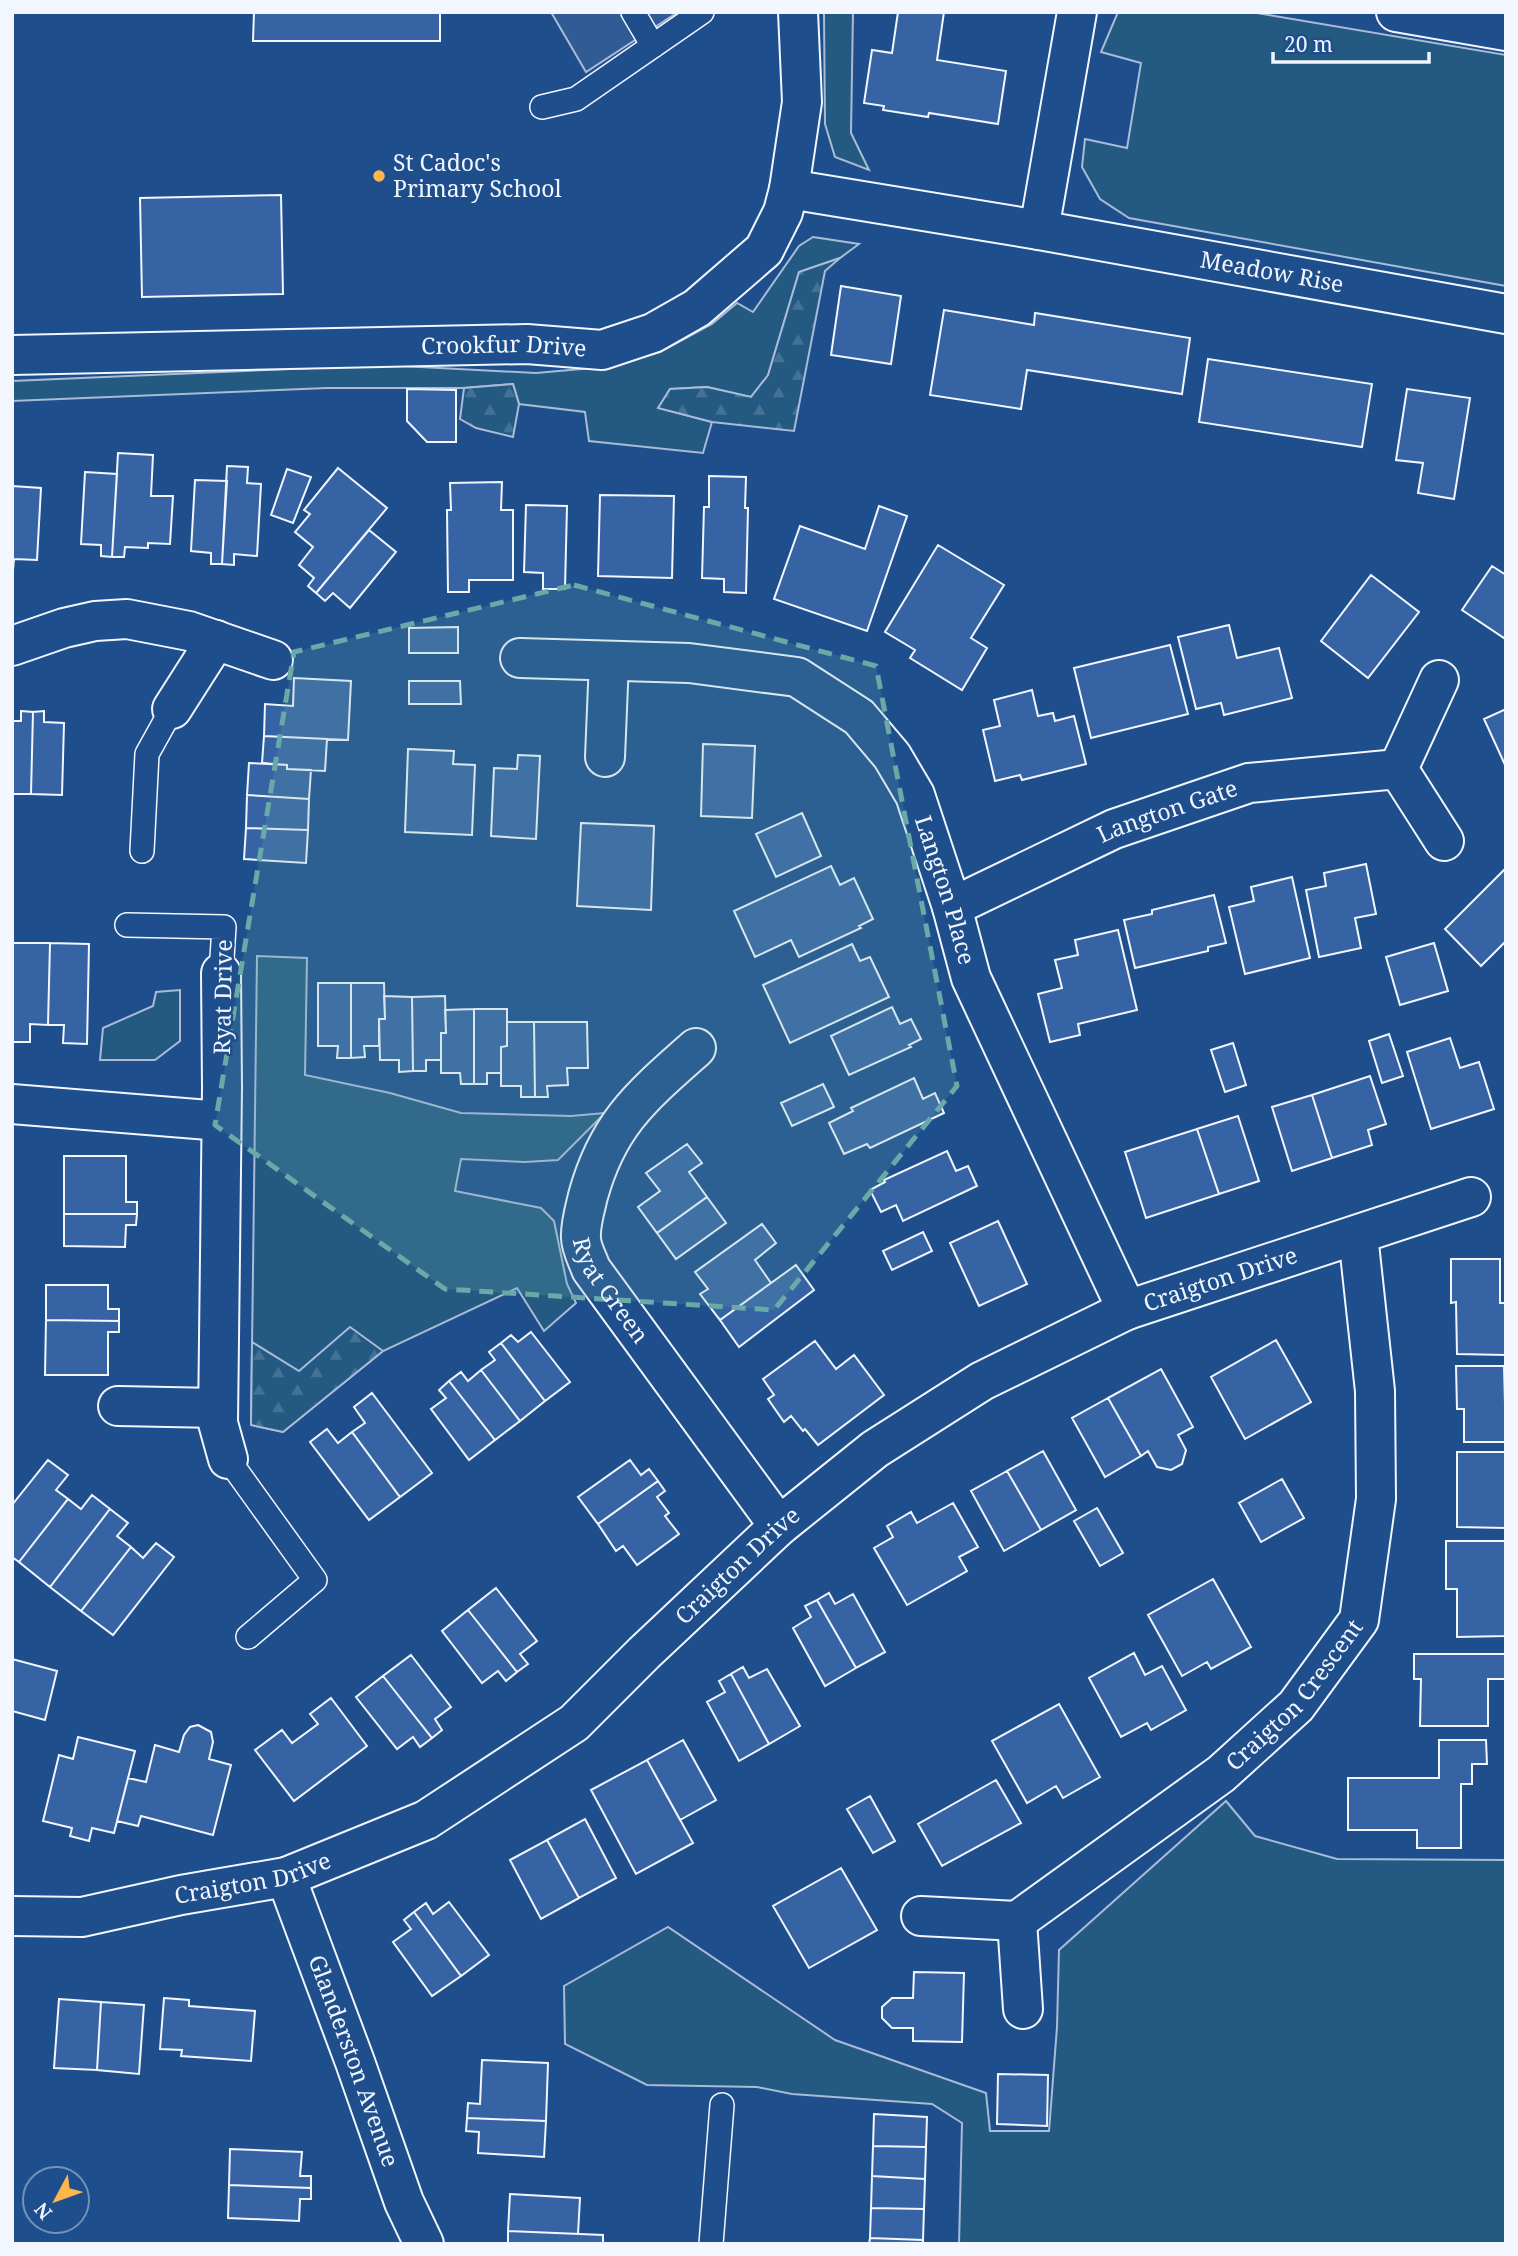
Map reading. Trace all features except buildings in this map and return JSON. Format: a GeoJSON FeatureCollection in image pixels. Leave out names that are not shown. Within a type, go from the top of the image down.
{"type":"FeatureCollection","features":[{"type":"Feature","properties":{"kind":"street","name":"Crookfur Drive"},"geometry":{"type":"LineString","coordinates":[[772,12],[800,57]]}},
{"type":"Feature","properties":{"kind":"street","name":"Crookfur Drive"},"geometry":{"type":"LineString","coordinates":[[12,355],[527,344],[602,350],[653,333],[697,308],[764,250],[783,212],[802,102],[798,12]]}},
{"type":"Feature","properties":{"kind":"street"},"geometry":{"type":"LineString","coordinates":[[1039,230],[1077,12]]}},
{"type":"Feature","properties":{"kind":"street"},"geometry":{"type":"LineString","coordinates":[[1396,12],[1506,31]]}},
{"type":"Feature","properties":{"kind":"street","name":"Meadow Rise"},"geometry":{"type":"LineString","coordinates":[[789,189],[1039,230],[1506,314]]}},
{"type":"Feature","properties":{"kind":"street"},"geometry":{"type":"LineString","coordinates":[[12,646],[64,628],[95,621],[127,619],[189,631],[273,660]]}},
{"type":"Feature","properties":{"kind":"street"},"geometry":{"type":"LineString","coordinates":[[172,709],[216,640]]}},
{"type":"Feature","properties":{"kind":"street","name":"Langton Place"},"geometry":{"type":"LineString","coordinates":[[520,658],[689,663],[797,677],[859,717],[892,756],[915,795],[952,907],[971,978],[1127,1310]]}},
{"type":"Feature","properties":{"kind":"street"},"geometry":{"type":"LineString","coordinates":[[605,757],[608,661]]}},
{"type":"Feature","properties":{"kind":"street"},"geometry":{"type":"LineString","coordinates":[[1439,680],[1398,769],[1444,841]]}},
{"type":"Feature","properties":{"kind":"street","name":"Langton Gate"},"geometry":{"type":"LineString","coordinates":[[952,907],[1114,829],[1249,783],[1398,769]]}},
{"type":"Feature","properties":{"kind":"street","name":"Ryat Drive"},"geometry":{"type":"LineString","coordinates":[[221,973],[218,1423],[228,1459]]}},
{"type":"Feature","properties":{"kind":"street","name":"Ryat Green"},"geometry":{"type":"LineString","coordinates":[[696,1048],[639,1100],[613,1133],[594,1174],[584,1212],[581,1240],[591,1269],[779,1526]]}},
{"type":"Feature","properties":{"kind":"street"},"geometry":{"type":"LineString","coordinates":[[12,1104],[221,1121]]}},
{"type":"Feature","properties":{"kind":"street","name":"Craigton Drive"},"geometry":{"type":"LineString","coordinates":[[12,1916],[82,1917],[181,1895],[286,1877],[426,1820],[574,1723],[779,1526],[875,1449],[982,1381],[1127,1310],[1471,1196]]}},
{"type":"Feature","properties":{"kind":"street","name":"Craigton Crescent"},"geometry":{"type":"LineString","coordinates":[[1017,1922],[1222,1774],[1296,1706],[1359,1619],[1376,1499],[1375,1391],[1358,1235]]}},
{"type":"Feature","properties":{"kind":"street"},"geometry":{"type":"LineString","coordinates":[[118,1406],[218,1408]]}},
{"type":"Feature","properties":{"kind":"street","name":"Glanderston Avenue"},"geometry":{"type":"LineString","coordinates":[[286,1877],[404,2202],[424,2244]]}},
{"type":"Feature","properties":{"kind":"street"},"geometry":{"type":"LineString","coordinates":[[921,1916],[1017,1922],[1023,2010]]}},
{"type":"Feature","properties":{"kind":"lane"},"geometry":{"type":"LineString","coordinates":[[633,12],[653,46]]}},
{"type":"Feature","properties":{"kind":"lane"},"geometry":{"type":"LineString","coordinates":[[542,107],[576,99],[702,12]]}},
{"type":"Feature","properties":{"kind":"lane"},"geometry":{"type":"LineString","coordinates":[[142,851],[147,754],[172,709]]}},
{"type":"Feature","properties":{"kind":"lane","name":"Ryat Drive"},"geometry":{"type":"LineString","coordinates":[[127,925],[224,927],[221,973]]}},
{"type":"Feature","properties":{"kind":"lane","name":"Ryat Drive"},"geometry":{"type":"LineString","coordinates":[[228,1459],[315,1580],[248,1637]]}},
{"type":"Feature","properties":{"kind":"lane"},"geometry":{"type":"LineString","coordinates":[[711,2244],[722,2105]]}},
{"type":"Feature","properties":{"kind":"highlighted area"},"geometry":{"type":"Polygon","coordinates":[[[574,585],[876,666],[957,1086],[774,1310],[445,1289],[215,1125],[294,652],[574,585]]]}},
{"type":"Feature","properties":{"kind":"green space"},"geometry":{"type":"Polygon","coordinates":[[[824,12],[853,12],[851,133],[869,170],[835,157],[825,124],[824,12]]]}},
{"type":"Feature","properties":{"kind":"green space"},"geometry":{"type":"Polygon","coordinates":[[[1118,12],[1251,12],[1506,55],[1506,286],[1129,218],[1100,199],[1082,167],[1085,139],[1127,148],[1141,63],[1101,52],[1118,12]]]}},
{"type":"Feature","properties":{"kind":"green space"},"geometry":{"type":"Polygon","coordinates":[[[813,237],[859,244],[840,258],[799,272],[768,376],[751,397],[707,387],[670,389],[659,408],[712,422],[703,453],[589,441],[585,412],[519,404],[513,384],[464,388],[327,388],[12,401],[12,381],[383,365],[536,373],[604,367],[660,352],[712,324],[737,303],[753,312],[799,246],[813,237]]]}},
{"type":"Feature","properties":{"kind":"green space"},"geometry":{"type":"Polygon","coordinates":[[[840,258],[825,271],[794,431],[712,422],[658,408],[670,389],[707,387],[751,397],[768,375],[799,272],[840,258]]]}},
{"type":"Feature","properties":{"kind":"green space"},"geometry":{"type":"Polygon","coordinates":[[[513,384],[519,404],[513,437],[476,428],[460,419],[464,388],[513,384]]]}},
{"type":"Feature","properties":{"kind":"green space"},"geometry":{"type":"Polygon","coordinates":[[[257,956],[307,958],[305,1075],[390,1093],[461,1113],[571,1116],[605,1113],[558,1160],[525,1162],[461,1159],[455,1191],[541,1208],[554,1221],[567,1284],[576,1303],[544,1331],[517,1288],[383,1351],[283,1432],[251,1425],[257,956]]]}},
{"type":"Feature","properties":{"kind":"green space"},"geometry":{"type":"Polygon","coordinates":[[[180,990],[180,1041],[155,1060],[100,1060],[103,1028],[153,1006],[156,992],[180,990]]]}},
{"type":"Feature","properties":{"kind":"green space"},"geometry":{"type":"Polygon","coordinates":[[[350,1327],[383,1351],[283,1432],[251,1425],[252,1342],[299,1371],[350,1327]]]}},
{"type":"Feature","properties":{"kind":"green space"},"geometry":{"type":"Polygon","coordinates":[[[1226,1801],[1255,1836],[1337,1859],[1506,1860],[1506,2244],[959,2244],[962,2123],[932,2104],[792,2094],[757,2087],[647,2085],[565,2044],[564,1986],[668,1927],[835,2040],[986,2093],[990,2131],[1049,2131],[1057,2027],[1059,1950],[1226,1801]]]}},
{"type":"Feature","properties":{"kind":"shaded area"},"geometry":{"type":"Polygon","coordinates":[[[551,12],[678,12],[586,72],[551,12]]]}},
{"type":"Feature","properties":{"kind":"place","name":"St Cadoc's Primary School"},"geometry":{"type":"Point","coordinates":[379,176]}}]}
